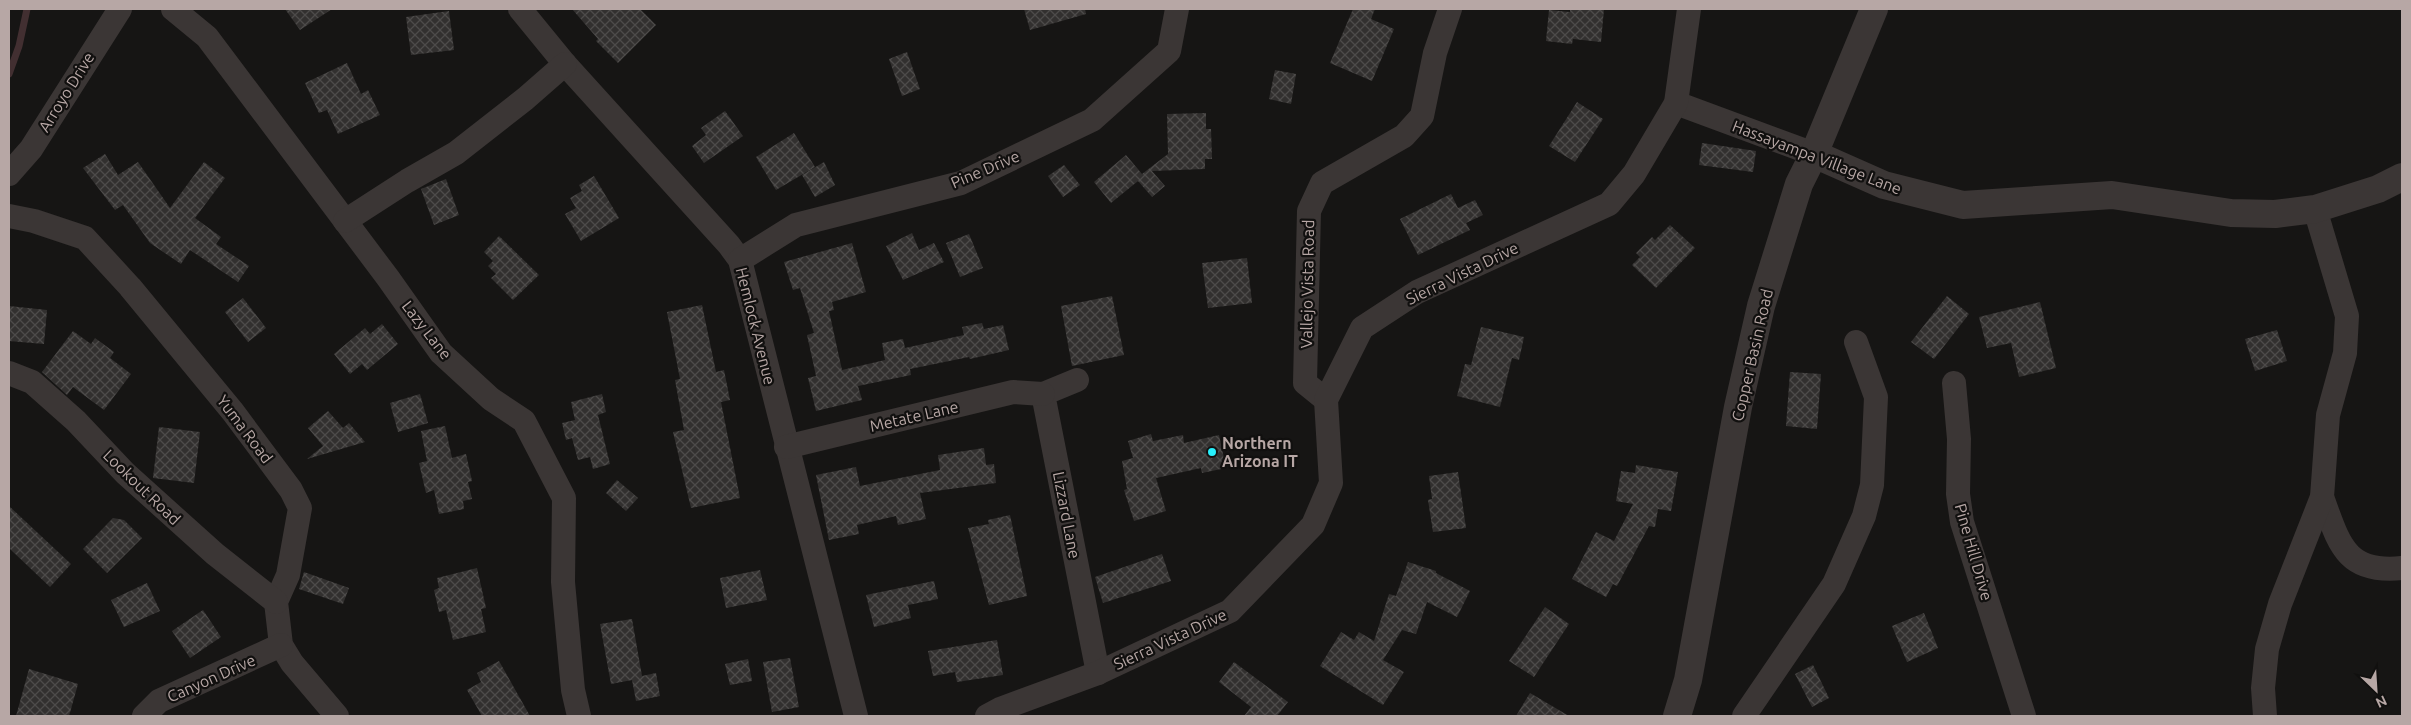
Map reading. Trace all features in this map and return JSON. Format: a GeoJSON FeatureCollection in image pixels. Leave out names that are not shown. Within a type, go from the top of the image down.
{"type":"FeatureCollection","features":[{"type":"Feature","properties":{"kind":"street","name":"Arroyo Drive"},"geometry":{"type":"LineString","coordinates":[[9,174],[31,148],[120,9]]}},
{"type":"Feature","properties":{"kind":"street","name":"Lazy Lane"},"geometry":{"type":"LineString","coordinates":[[173,9],[207,37],[441,353],[491,399],[524,421],[564,498],[563,582],[573,690],[579,716]]}},
{"type":"Feature","properties":{"kind":"street","name":"Hemlock Avenue"},"geometry":{"type":"LineString","coordinates":[[520,9],[566,64],[729,245],[740,260],[786,447],[856,716]]}},
{"type":"Feature","properties":{"kind":"street","name":"Pine Drive"},"geometry":{"type":"LineString","coordinates":[[740,260],[796,225],[961,183],[1092,120],[1169,51],[1177,9]]}},
{"type":"Feature","properties":{"kind":"street","name":"Vallejo Vista Road"},"geometry":{"type":"LineString","coordinates":[[1326,400],[1305,383],[1309,211],[1322,183],[1404,136],[1422,116],[1435,53],[1450,9]]}},
{"type":"Feature","properties":{"kind":"street","name":"Sierra Vista Drive"},"geometry":{"type":"LineString","coordinates":[[987,716],[1000,709],[1098,673],[1230,611],[1313,525],[1331,483],[1326,400],[1362,328],[1417,292],[1609,204],[1634,174],[1676,103],[1689,9]]}},
{"type":"Feature","properties":{"kind":"street","name":"Copper Basin Road"},"geometry":{"type":"LineString","coordinates":[[1677,716],[1688,680],[1738,407],[1761,306],[1799,184],[1814,154],[1874,9]]}},
{"type":"Feature","properties":{"kind":"street"},"geometry":{"type":"LineString","coordinates":[[345,221],[407,181],[456,153],[566,64]]}},
{"type":"Feature","properties":{"kind":"street","name":"Hassayampa Village Lane"},"geometry":{"type":"LineString","coordinates":[[1676,103],[1814,154],[1884,185],[1963,205],[2112,195],[2230,213],[2275,214],[2315,209],[2378,189],[2402,176]]}},
{"type":"Feature","properties":{"kind":"street"},"geometry":{"type":"LineString","coordinates":[[2265,716],[2263,688],[2267,649],[2280,604],[2322,497],[2328,415],[2345,353],[2347,316],[2315,209]]}},
{"type":"Feature","properties":{"kind":"street","name":"Yuma Road"},"geometry":{"type":"LineString","coordinates":[[9,216],[34,221],[85,238],[130,287],[233,412],[291,490],[300,508],[288,575],[276,602]]}},
{"type":"Feature","properties":{"kind":"street"},"geometry":{"type":"LineString","coordinates":[[1744,716],[1834,584],[1864,516],[1872,485],[1876,397],[1856,342]]}},
{"type":"Feature","properties":{"kind":"street","name":"Lookout Road"},"geometry":{"type":"LineString","coordinates":[[9,374],[32,382],[76,422],[125,473],[215,554],[276,602]]}},
{"type":"Feature","properties":{"kind":"street"},"geometry":{"type":"LineString","coordinates":[[1043,394],[1077,380]]}},
{"type":"Feature","properties":{"kind":"street","name":"Pine Hill Drive"},"geometry":{"type":"LineString","coordinates":[[1954,383],[1959,439],[1958,494],[1962,522],[2024,716]]}},
{"type":"Feature","properties":{"kind":"street","name":"Metate Lane"},"geometry":{"type":"LineString","coordinates":[[786,447],[1013,392],[1043,394]]}},
{"type":"Feature","properties":{"kind":"street","name":"Lizzard Lane"},"geometry":{"type":"LineString","coordinates":[[1043,394],[1098,673]]}},
{"type":"Feature","properties":{"kind":"street"},"geometry":{"type":"LineString","coordinates":[[2322,497],[2345,553],[2364,567],[2402,568]]}},
{"type":"Feature","properties":{"kind":"street"},"geometry":{"type":"LineString","coordinates":[[276,602],[281,645],[292,663],[337,716]]}},
{"type":"Feature","properties":{"kind":"street","name":"Canyon Drive"},"geometry":{"type":"LineString","coordinates":[[144,716],[160,701],[281,645]]}},
{"type":"Feature","properties":{"kind":"building"},"geometry":{"type":"Polygon","coordinates":[[[285,9],[332,9],[300,30],[285,9]]]}},
{"type":"Feature","properties":{"kind":"building"},"geometry":{"type":"Polygon","coordinates":[[[572,9],[640,9],[656,25],[618,63],[596,41],[598,39],[572,9]]]}},
{"type":"Feature","properties":{"kind":"building"},"geometry":{"type":"Polygon","coordinates":[[[1024,9],[1085,9],[1086,14],[1030,30],[1024,9]]]}},
{"type":"Feature","properties":{"kind":"building"},"geometry":{"type":"Polygon","coordinates":[[[1353,9],[1375,9],[1371,19],[1394,29],[1372,81],[1330,63],[1353,9]]]}},
{"type":"Feature","properties":{"kind":"building"},"geometry":{"type":"Polygon","coordinates":[[[1570,9],[1604,9],[1601,42],[1573,39],[1572,44],[1546,41],[1549,10],[1570,12],[1570,9]]]}},
{"type":"Feature","properties":{"kind":"building"},"geometry":{"type":"Polygon","coordinates":[[[449,11],[454,50],[411,55],[406,17],[449,11]]]}},
{"type":"Feature","properties":{"kind":"building"},"geometry":{"type":"Polygon","coordinates":[[[907,52],[920,89],[902,96],[889,59],[907,52]]]}},
{"type":"Feature","properties":{"kind":"building"},"geometry":{"type":"Polygon","coordinates":[[[347,63],[361,94],[368,90],[380,115],[338,134],[327,110],[319,113],[305,83],[347,63]]]}},
{"type":"Feature","properties":{"kind":"building"},"geometry":{"type":"Polygon","coordinates":[[[1275,70],[1296,74],[1291,104],[1269,99],[1275,70]]]}},
{"type":"Feature","properties":{"kind":"building"},"geometry":{"type":"Polygon","coordinates":[[[1577,102],[1603,119],[1575,162],[1549,146],[1577,102]]]}},
{"type":"Feature","properties":{"kind":"building"},"geometry":{"type":"Polygon","coordinates":[[[725,111],[743,136],[704,163],[692,146],[706,135],[701,128],[725,111]]]}},
{"type":"Feature","properties":{"kind":"building"},"geometry":{"type":"Polygon","coordinates":[[[1206,113],[1206,129],[1211,129],[1212,159],[1205,159],[1205,169],[1152,171],[1165,186],[1152,197],[1138,181],[1111,203],[1094,182],[1126,155],[1142,174],[1168,154],[1167,114],[1206,113]]]}},
{"type":"Feature","properties":{"kind":"building"},"geometry":{"type":"Polygon","coordinates":[[[794,133],[815,167],[776,190],[756,157],[794,133]]]}},
{"type":"Feature","properties":{"kind":"building"},"geometry":{"type":"Polygon","coordinates":[[[1702,143],[1756,151],[1753,172],[1699,165],[1702,143]]]}},
{"type":"Feature","properties":{"kind":"building"},"geometry":{"type":"Polygon","coordinates":[[[105,154],[118,175],[138,162],[170,208],[204,162],[225,178],[195,218],[221,237],[216,244],[249,266],[238,282],[190,250],[181,264],[150,243],[123,205],[115,210],[83,168],[105,154]]]}},
{"type":"Feature","properties":{"kind":"building"},"geometry":{"type":"Polygon","coordinates":[[[824,162],[835,185],[815,197],[802,175],[824,162]]]}},
{"type":"Feature","properties":{"kind":"building"},"geometry":{"type":"Polygon","coordinates":[[[1064,165],[1080,185],[1063,197],[1048,176],[1064,165]]]}},
{"type":"Feature","properties":{"kind":"building"},"geometry":{"type":"Polygon","coordinates":[[[594,176],[619,218],[581,241],[565,214],[576,208],[570,198],[582,191],[579,185],[594,176]]]}},
{"type":"Feature","properties":{"kind":"building"},"geometry":{"type":"Polygon","coordinates":[[[446,179],[459,215],[434,225],[421,189],[446,179]]]}},
{"type":"Feature","properties":{"kind":"building"},"geometry":{"type":"Polygon","coordinates":[[[1451,194],[1458,208],[1475,200],[1483,215],[1466,223],[1470,230],[1418,255],[1400,219],[1451,194]]]}},
{"type":"Feature","properties":{"kind":"building"},"geometry":{"type":"Polygon","coordinates":[[[1670,225],[1695,248],[1656,288],[1632,265],[1640,257],[1636,253],[1652,237],[1655,240],[1670,225]]]}},
{"type":"Feature","properties":{"kind":"building"},"geometry":{"type":"Polygon","coordinates":[[[912,233],[919,250],[934,243],[944,262],[903,280],[886,246],[912,233]]]}},
{"type":"Feature","properties":{"kind":"building"},"geometry":{"type":"Polygon","coordinates":[[[969,234],[983,268],[960,277],[946,243],[969,234]]]}},
{"type":"Feature","properties":{"kind":"building"},"geometry":{"type":"Polygon","coordinates":[[[499,236],[539,275],[513,300],[491,278],[496,274],[488,266],[493,261],[484,252],[499,236]]]}},
{"type":"Feature","properties":{"kind":"building"},"geometry":{"type":"Polygon","coordinates":[[[852,243],[866,292],[832,302],[834,310],[829,311],[842,370],[885,360],[882,343],[903,339],[905,348],[964,335],[962,327],[982,323],[984,329],[1003,325],[1009,350],[910,369],[911,375],[858,386],[862,400],[816,411],[808,378],[816,376],[807,335],[814,333],[800,288],[793,290],[784,262],[852,243]]]}},
{"type":"Feature","properties":{"kind":"building"},"geometry":{"type":"Polygon","coordinates":[[[1247,258],[1252,303],[1208,308],[1202,263],[1247,258]]]}},
{"type":"Feature","properties":{"kind":"building"},"geometry":{"type":"Polygon","coordinates":[[[1112,296],[1124,355],[1072,366],[1061,306],[1112,296]]]}},
{"type":"Feature","properties":{"kind":"building"},"geometry":{"type":"Polygon","coordinates":[[[1947,296],[1969,314],[1934,359],[1911,342],[1947,296]]]}},
{"type":"Feature","properties":{"kind":"building"},"geometry":{"type":"Polygon","coordinates":[[[243,298],[266,328],[248,342],[225,312],[243,298]]]}},
{"type":"Feature","properties":{"kind":"building"},"geometry":{"type":"Polygon","coordinates":[[[2040,302],[2056,368],[2019,377],[2011,343],[1987,348],[1979,317],[2040,302]]]}},
{"type":"Feature","properties":{"kind":"building"},"geometry":{"type":"Polygon","coordinates":[[[702,305],[716,372],[724,370],[730,400],[721,402],[740,498],[691,508],[673,432],[684,430],[675,380],[680,379],[667,312],[702,305]]]}},
{"type":"Feature","properties":{"kind":"building"},"geometry":{"type":"Polygon","coordinates":[[[9,306],[47,310],[44,344],[9,341],[9,306]]]}},
{"type":"Feature","properties":{"kind":"building"},"geometry":{"type":"Polygon","coordinates":[[[382,324],[398,344],[367,370],[362,364],[350,374],[334,354],[365,328],[370,334],[382,324]]]}},
{"type":"Feature","properties":{"kind":"building"},"geometry":{"type":"Polygon","coordinates":[[[1481,327],[1524,337],[1519,360],[1512,358],[1500,407],[1457,396],[1465,364],[1471,365],[1481,327]]]}},
{"type":"Feature","properties":{"kind":"building"},"geometry":{"type":"Polygon","coordinates":[[[2277,330],[2287,361],[2255,371],[2245,339],[2277,330]]]}},
{"type":"Feature","properties":{"kind":"building"},"geometry":{"type":"Polygon","coordinates":[[[73,331],[91,344],[95,338],[114,352],[110,358],[131,374],[104,410],[73,387],[67,395],[42,372],[73,331]]]}},
{"type":"Feature","properties":{"kind":"building"},"geometry":{"type":"Polygon","coordinates":[[[1790,372],[1821,374],[1817,429],[1786,426],[1790,372]]]}},
{"type":"Feature","properties":{"kind":"building"},"geometry":{"type":"Polygon","coordinates":[[[420,394],[428,423],[398,432],[390,403],[420,394]]]}},
{"type":"Feature","properties":{"kind":"building"},"geometry":{"type":"Polygon","coordinates":[[[602,394],[606,412],[598,415],[610,464],[593,469],[590,457],[578,460],[572,438],[566,440],[562,423],[575,420],[571,402],[602,394]]]}},
{"type":"Feature","properties":{"kind":"building"},"geometry":{"type":"Polygon","coordinates":[[[328,411],[343,428],[349,423],[365,442],[307,459],[323,446],[308,428],[328,411]]]}},
{"type":"Feature","properties":{"kind":"building"},"geometry":{"type":"Polygon","coordinates":[[[445,426],[452,458],[466,454],[472,481],[468,482],[472,499],[463,501],[464,509],[439,514],[434,490],[426,493],[419,463],[427,461],[421,431],[445,426]]]}},
{"type":"Feature","properties":{"kind":"building"},"geometry":{"type":"Polygon","coordinates":[[[159,427],[200,432],[194,483],[153,478],[159,427]]]}},
{"type":"Feature","properties":{"kind":"building"},"geometry":{"type":"Polygon","coordinates":[[[1151,434],[1153,441],[1183,435],[1184,443],[1219,435],[1226,468],[1202,473],[1201,468],[1156,478],[1166,511],[1134,521],[1124,490],[1127,489],[1122,461],[1133,458],[1128,441],[1151,434]]]}},
{"type":"Feature","properties":{"kind":"building"},"geometry":{"type":"Polygon","coordinates":[[[984,448],[986,465],[994,464],[996,483],[920,493],[926,519],[898,525],[896,516],[857,525],[859,534],[829,540],[816,475],[856,467],[860,486],[940,470],[938,455],[984,448]]]}},
{"type":"Feature","properties":{"kind":"building"},"geometry":{"type":"Polygon","coordinates":[[[1636,465],[1678,472],[1671,511],[1658,509],[1655,527],[1649,526],[1617,586],[1613,584],[1606,597],[1572,579],[1596,532],[1614,541],[1633,504],[1616,501],[1621,471],[1635,473],[1636,465]]]}},
{"type":"Feature","properties":{"kind":"building"},"geometry":{"type":"Polygon","coordinates":[[[1458,472],[1466,528],[1433,532],[1428,500],[1432,499],[1429,476],[1458,472]]]}},
{"type":"Feature","properties":{"kind":"building"},"geometry":{"type":"Polygon","coordinates":[[[617,480],[638,498],[626,511],[606,493],[617,480]]]}},
{"type":"Feature","properties":{"kind":"building"},"geometry":{"type":"Polygon","coordinates":[[[9,506],[71,564],[50,587],[9,548],[9,506]]]}},
{"type":"Feature","properties":{"kind":"building"},"geometry":{"type":"Polygon","coordinates":[[[1010,515],[1027,596],[989,605],[968,528],[989,524],[988,520],[1010,515]]]}},
{"type":"Feature","properties":{"kind":"building"},"geometry":{"type":"Polygon","coordinates":[[[113,518],[124,520],[142,538],[107,573],[83,549],[113,518]]]}},
{"type":"Feature","properties":{"kind":"building"},"geometry":{"type":"Polygon","coordinates":[[[1162,554],[1171,581],[1103,603],[1095,577],[1162,554]]]}},
{"type":"Feature","properties":{"kind":"building"},"geometry":{"type":"Polygon","coordinates":[[[1408,562],[1436,571],[1436,573],[1470,591],[1457,617],[1427,602],[1416,634],[1402,630],[1383,660],[1404,672],[1383,705],[1320,666],[1341,632],[1354,640],[1359,632],[1374,641],[1389,594],[1396,596],[1408,562]]]}},
{"type":"Feature","properties":{"kind":"building"},"geometry":{"type":"Polygon","coordinates":[[[477,568],[486,608],[481,609],[486,632],[453,640],[446,610],[439,612],[434,590],[439,588],[437,578],[477,568]]]}},
{"type":"Feature","properties":{"kind":"building"},"geometry":{"type":"Polygon","coordinates":[[[760,570],[767,600],[726,608],[720,578],[760,570]]]}},
{"type":"Feature","properties":{"kind":"building"},"geometry":{"type":"Polygon","coordinates":[[[304,572],[349,588],[343,604],[299,589],[304,572]]]}},
{"type":"Feature","properties":{"kind":"building"},"geometry":{"type":"Polygon","coordinates":[[[934,581],[938,599],[908,605],[911,618],[874,627],[866,595],[934,581]]]}},
{"type":"Feature","properties":{"kind":"building"},"geometry":{"type":"Polygon","coordinates":[[[147,583],[160,611],[124,627],[111,600],[147,583]]]}},
{"type":"Feature","properties":{"kind":"building"},"geometry":{"type":"Polygon","coordinates":[[[1545,607],[1569,624],[1534,677],[1509,661],[1545,607]]]}},
{"type":"Feature","properties":{"kind":"building"},"geometry":{"type":"Polygon","coordinates":[[[203,610],[221,637],[190,658],[172,631],[203,610]]]}},
{"type":"Feature","properties":{"kind":"building"},"geometry":{"type":"Polygon","coordinates":[[[1924,613],[1938,648],[1907,662],[1892,626],[1924,613]]]}},
{"type":"Feature","properties":{"kind":"building"},"geometry":{"type":"Polygon","coordinates":[[[632,619],[642,676],[656,673],[660,696],[636,701],[632,680],[611,684],[600,624],[632,619]]]}},
{"type":"Feature","properties":{"kind":"building"},"geometry":{"type":"Polygon","coordinates":[[[997,640],[1003,675],[957,682],[955,672],[933,676],[928,651],[997,640]]]}},
{"type":"Feature","properties":{"kind":"building"},"geometry":{"type":"Polygon","coordinates":[[[790,658],[799,707],[772,712],[763,662],[790,658]]]}},
{"type":"Feature","properties":{"kind":"building"},"geometry":{"type":"Polygon","coordinates":[[[748,659],[752,681],[730,685],[725,664],[748,659]]]}},
{"type":"Feature","properties":{"kind":"building"},"geometry":{"type":"Polygon","coordinates":[[[499,661],[530,716],[482,716],[467,690],[481,682],[477,673],[499,661]]]}},
{"type":"Feature","properties":{"kind":"building"},"geometry":{"type":"Polygon","coordinates":[[[1234,662],[1288,702],[1277,716],[1244,716],[1251,707],[1219,682],[1234,662]]]}},
{"type":"Feature","properties":{"kind":"building"},"geometry":{"type":"Polygon","coordinates":[[[1813,665],[1829,698],[1812,707],[1795,674],[1813,665]]]}},
{"type":"Feature","properties":{"kind":"building"},"geometry":{"type":"Polygon","coordinates":[[[29,669],[78,684],[69,716],[16,716],[29,669]]]}},
{"type":"Feature","properties":{"kind":"building"},"geometry":{"type":"Polygon","coordinates":[[[1530,693],[1569,716],[1516,716],[1530,693]]]}},
{"type":"Feature","properties":{"kind":"waterway"},"geometry":{"type":"LineString","coordinates":[[9,74],[19,46],[27,9]]}},
{"type":"Feature","properties":{"kind":"place","name":"Northern Arizona IT"},"geometry":{"type":"Point","coordinates":[1212,452]}}]}
